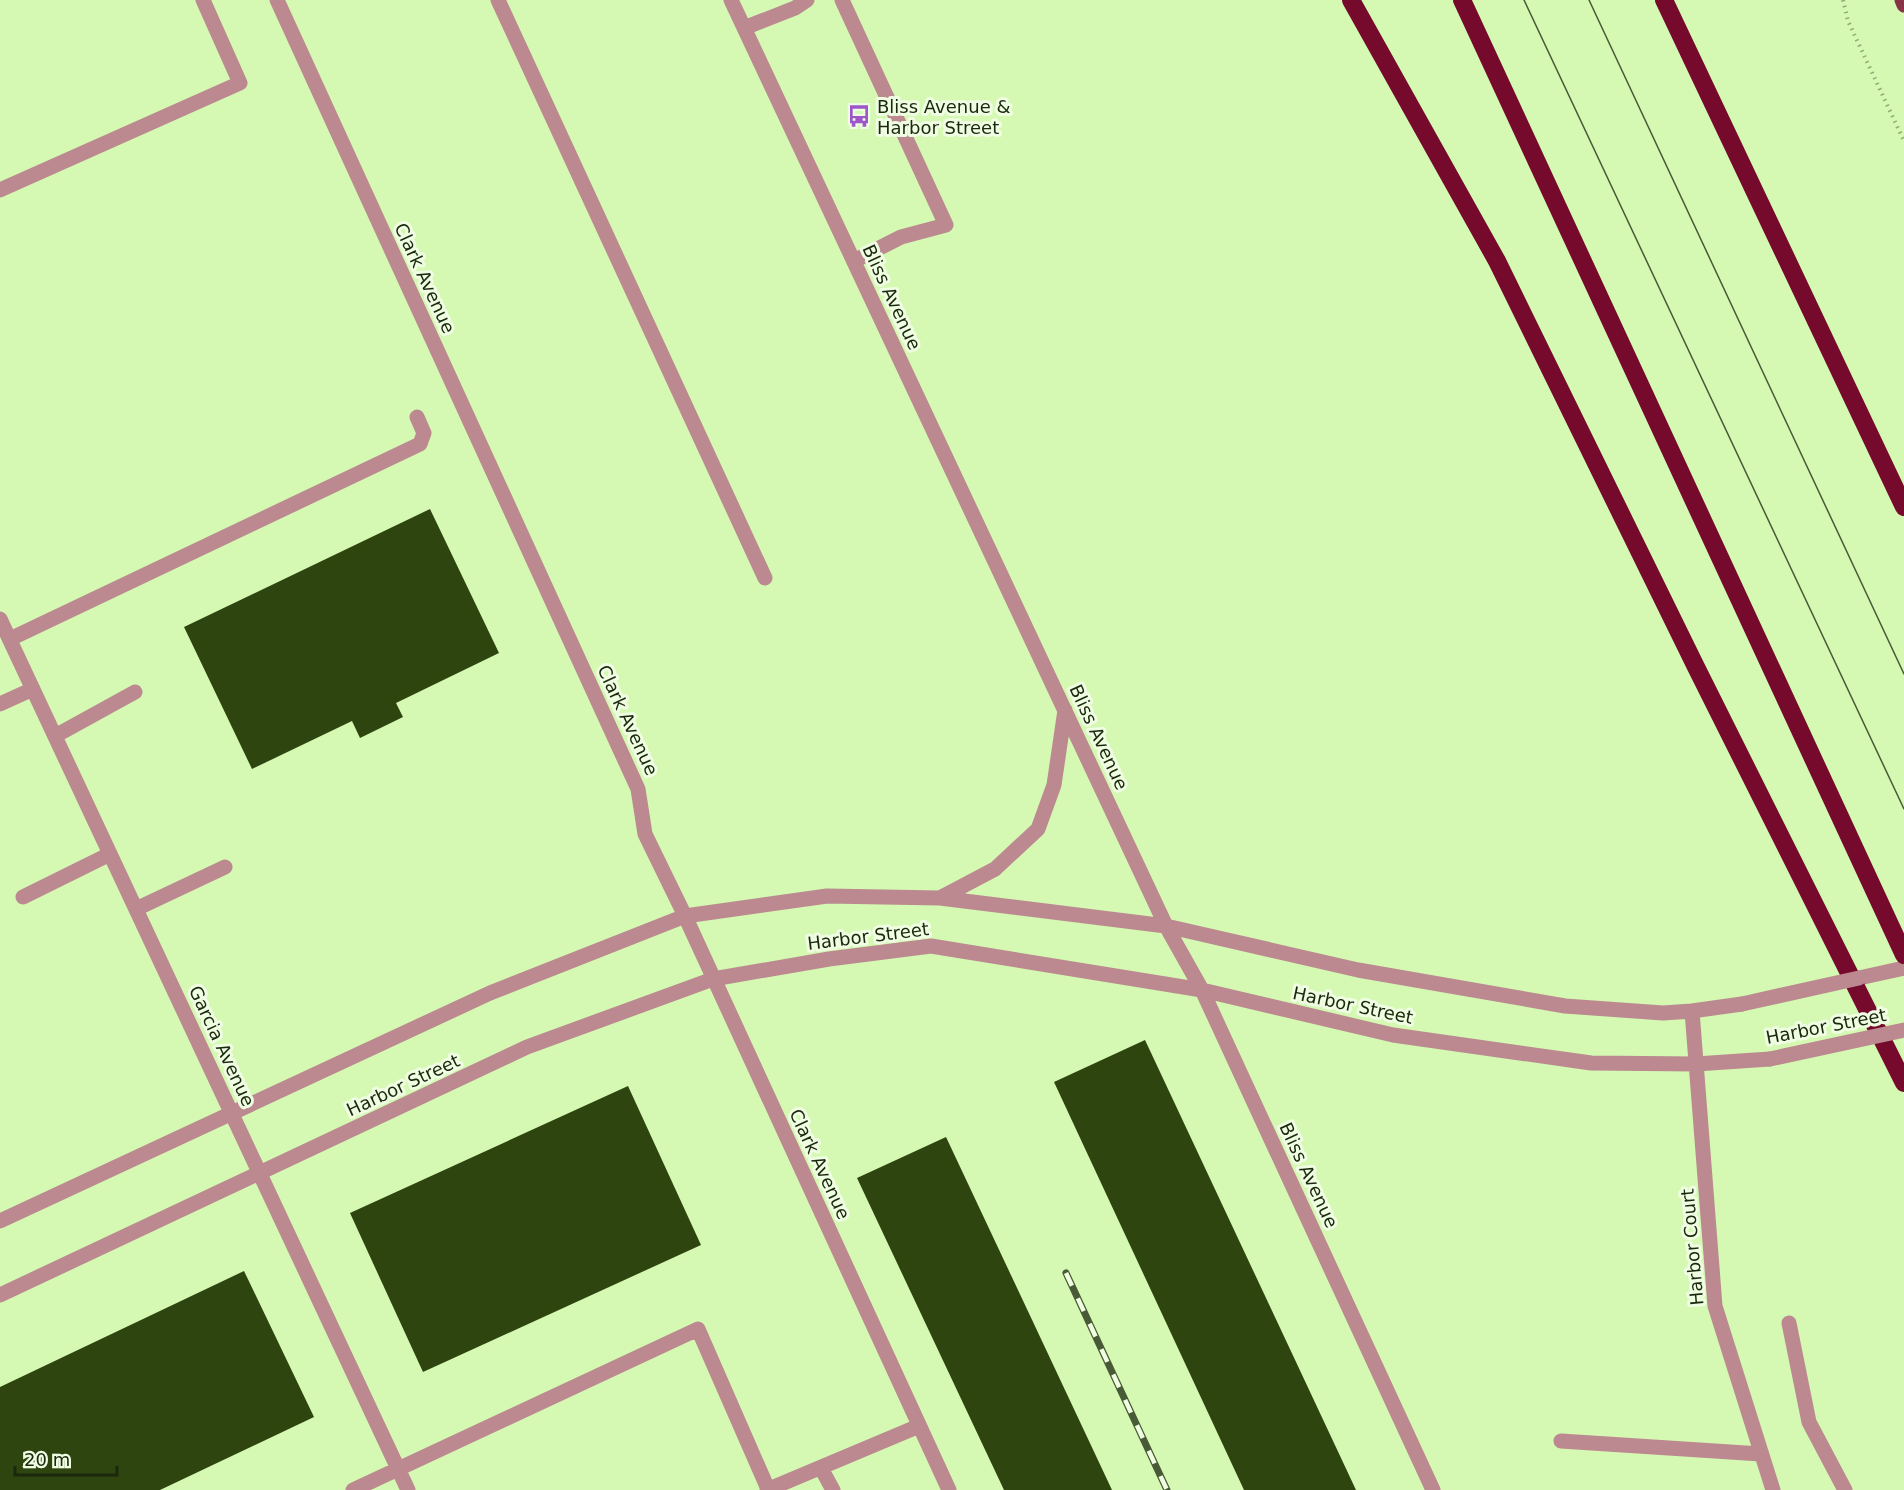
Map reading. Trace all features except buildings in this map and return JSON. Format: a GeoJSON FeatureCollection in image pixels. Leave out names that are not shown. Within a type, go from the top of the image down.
{"type":"FeatureCollection","features":[{"type":"Feature","properties":{"kind":"highway"},"geometry":{"type":"LineString","coordinates":[[1351,0],[1497,261],[1696,667],[1904,1083]]}},
{"type":"Feature","properties":{"kind":"highway"},"geometry":{"type":"LineString","coordinates":[[1462,0],[1904,955]]}},
{"type":"Feature","properties":{"kind":"highway"},"geometry":{"type":"LineString","coordinates":[[1664,0],[1904,507]]}},
{"type":"Feature","properties":{"kind":"main road"},"geometry":{"type":"LineString","coordinates":[[1902,0],[1904,5]]}},
{"type":"Feature","properties":{"kind":"street"},"geometry":{"type":"LineString","coordinates":[[0,190],[240,83],[203,0]]}},
{"type":"Feature","properties":{"kind":"street","name":"Clark Avenue"},"geometry":{"type":"LineString","coordinates":[[277,0],[638,789],[645,834],[685,916],[949,1490]]}},
{"type":"Feature","properties":{"kind":"street"},"geometry":{"type":"LineString","coordinates":[[498,0],[765,578]]}},
{"type":"Feature","properties":{"kind":"street","name":"Bliss Avenue"},"geometry":{"type":"LineString","coordinates":[[731,0],[1166,926],[1202,990],[1433,1490]]}},
{"type":"Feature","properties":{"kind":"street"},"geometry":{"type":"LineString","coordinates":[[744,28],[795,8],[807,0]]}},
{"type":"Feature","properties":{"kind":"street"},"geometry":{"type":"LineString","coordinates":[[842,0],[946,225],[902,237],[854,261]]}},
{"type":"Feature","properties":{"kind":"street"},"geometry":{"type":"LineString","coordinates":[[9,639],[420,444],[424,433],[417,417]]}},
{"type":"Feature","properties":{"kind":"street","name":"Garcia Avenue"},"geometry":{"type":"LineString","coordinates":[[0,619],[408,1490]]}},
{"type":"Feature","properties":{"kind":"street"},"geometry":{"type":"LineString","coordinates":[[0,704],[33,689]]}},
{"type":"Feature","properties":{"kind":"street"},"geometry":{"type":"LineString","coordinates":[[55,736],[135,692]]}},
{"type":"Feature","properties":{"kind":"street"},"geometry":{"type":"LineString","coordinates":[[940,898],[995,869],[1038,829],[1054,785],[1065,710]]}},
{"type":"Feature","properties":{"kind":"street"},"geometry":{"type":"LineString","coordinates":[[23,897],[110,854]]}},
{"type":"Feature","properties":{"kind":"street"},"geometry":{"type":"LineString","coordinates":[[136,909],[225,867]]}},
{"type":"Feature","properties":{"kind":"street","name":"Harbor Street"},"geometry":{"type":"LineString","coordinates":[[0,1221],[490,993],[685,916],[827,896],[940,898],[1166,926],[1358,970],[1565,1005],[1663,1013],[1742,1004],[1904,968]]}},
{"type":"Feature","properties":{"kind":"street","name":"Harbor Street"},"geometry":{"type":"LineString","coordinates":[[0,1295],[527,1047],[713,979],[829,958],[932,946],[1202,990],[1393,1035],[1591,1063],[1696,1064],[1770,1059],[1904,1030]]}},
{"type":"Feature","properties":{"kind":"street","name":"Harbor Court"},"geometry":{"type":"LineString","coordinates":[[1692,1011],[1715,1306],[1773,1490]]}},
{"type":"Feature","properties":{"kind":"street"},"geometry":{"type":"LineString","coordinates":[[1789,1323],[1809,1422],[1845,1490]]}},
{"type":"Feature","properties":{"kind":"street"},"geometry":{"type":"LineString","coordinates":[[353,1490],[698,1329],[767,1490],[919,1426]]}},
{"type":"Feature","properties":{"kind":"street"},"geometry":{"type":"LineString","coordinates":[[1561,1441],[1761,1454]]}},
{"type":"Feature","properties":{"kind":"street"},"geometry":{"type":"LineString","coordinates":[[821,1467],[833,1490]]}},
{"type":"Feature","properties":{"kind":"path"},"geometry":{"type":"LineString","coordinates":[[1843,0],[1848,21],[1904,141]]}},
{"type":"Feature","properties":{"kind":"tram line"},"geometry":{"type":"LineString","coordinates":[[1524,0],[1904,809]]}},
{"type":"Feature","properties":{"kind":"tram line"},"geometry":{"type":"LineString","coordinates":[[1589,0],[1904,674]]}},
{"type":"Feature","properties":{"kind":"railway"},"geometry":{"type":"LineString","coordinates":[[1066,1273],[1167,1490]]}},
{"type":"Feature","properties":{"kind":"place","name":"Bliss Avenue & Harbor Street"},"geometry":{"type":"Point","coordinates":[859,116]}}]}
